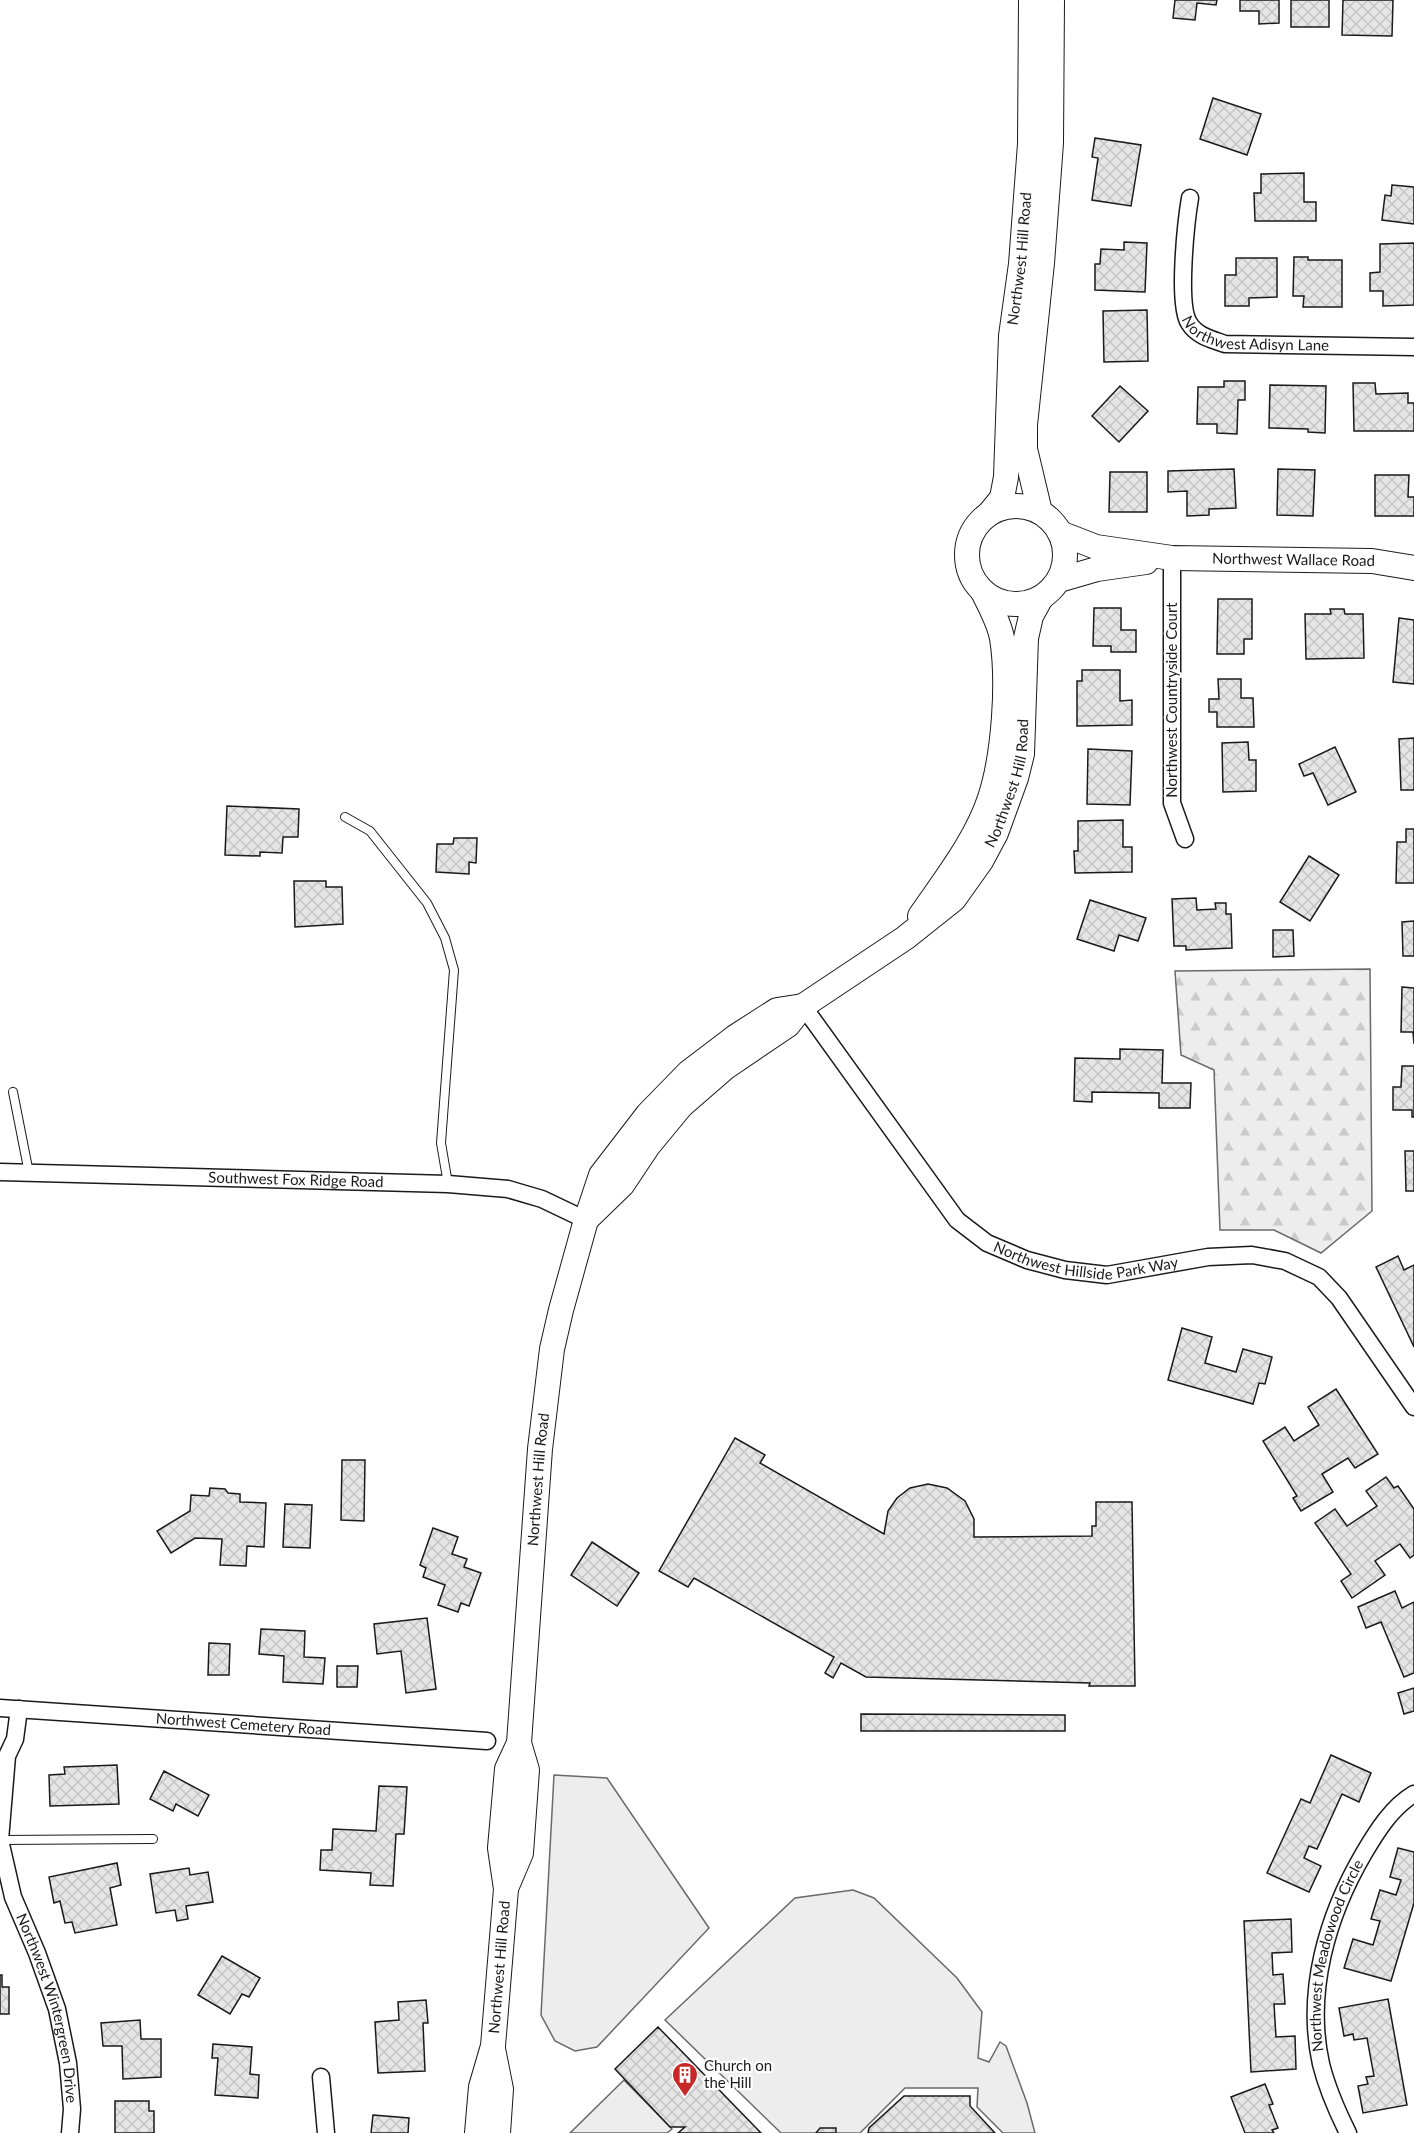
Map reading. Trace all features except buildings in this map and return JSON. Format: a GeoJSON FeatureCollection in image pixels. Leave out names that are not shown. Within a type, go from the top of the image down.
{"type":"FeatureCollection","features":[{"type":"Feature","properties":{"kind":"main road","name":"Northwest Hill Road"},"geometry":{"type":"LineString","coordinates":[[989,513],[1002,498],[1006,477],[1011,336],[1021,264],[1030,144],[1032,0]]}},
{"type":"Feature","properties":{"kind":"main road","name":"Northwest Hill Road"},"geometry":{"type":"LineString","coordinates":[[1040,512],[1027,458],[1025,425],[1042,263],[1051,143],[1052,0]]}},
{"type":"Feature","properties":{"kind":"main road"},"geometry":{"type":"LineString","coordinates":[[1028,507],[1040,512],[1052,521],[1060,533],[1065,549],[1065,565],[1059,580],[1041,598],[1027,603],[1011,604],[996,600],[983,592],[968,566],[967,551],[970,536],[978,523],[989,513],[1001,508],[1028,507]]}},
{"type":"Feature","properties":{"kind":"main road","name":"Northwest Wallace Road"},"geometry":{"type":"LineString","coordinates":[[1060,533],[1096,547],[1172,558],[1372,561],[1414,568]]}},
{"type":"Feature","properties":{"kind":"main road","name":"Northwest Wallace Road"},"geometry":{"type":"LineString","coordinates":[[1059,580],[1097,569],[1172,558]]}},
{"type":"Feature","properties":{"kind":"main road","name":"Northwest Hill Road"},"geometry":{"type":"LineString","coordinates":[[905,938],[938,891],[979,824],[990,798],[1000,755],[1005,697],[1002,638],[995,616],[983,592]]}},
{"type":"Feature","properties":{"kind":"main road","name":"Northwest Hill Road"},"geometry":{"type":"LineString","coordinates":[[477,2133],[481,2087],[493,2046],[506,1889],[521,1853],[527,1770],[519,1743],[540,1449],[552,1349],[586,1220],[622,1185],[648,1146],[681,1106],[726,1067],[788,1025],[803,1006],[905,938],[954,899],[981,861],[1003,816],[1022,754],[1026,638],[1031,616],[1041,598]]}},
{"type":"Feature","properties":{"kind":"main road","name":"Northwest Hill Road"},"geometry":{"type":"LineString","coordinates":[[493,2046],[501,2089],[498,2133]]}},
{"type":"Feature","properties":{"kind":"street","name":"Northwest Adisyn Lane"},"geometry":{"type":"LineString","coordinates":[[1190,198],[1185,235],[1184,308],[1188,322],[1200,335],[1224,344],[1414,347]]}},
{"type":"Feature","properties":{"kind":"street","name":"Northwest Countryside Court"},"geometry":{"type":"LineString","coordinates":[[1172,558],[1172,803],[1185,839]]}},
{"type":"Feature","properties":{"kind":"street","name":"Northwest Hillside Park Way"},"geometry":{"type":"LineString","coordinates":[[803,1006],[957,1220],[987,1243],[1028,1260],[1065,1270],[1107,1275],[1208,1257],[1252,1255],[1285,1261],[1318,1277],[1339,1298],[1414,1407]]}},
{"type":"Feature","properties":{"kind":"street","name":"Southwest Fox Ridge Road"},"geometry":{"type":"LineString","coordinates":[[0,1172],[448,1184],[508,1189],[542,1199],[586,1220]]}},
{"type":"Feature","properties":{"kind":"street","name":"Northwest Cemetery Road"},"geometry":{"type":"LineString","coordinates":[[0,1708],[487,1741]]}},
{"type":"Feature","properties":{"kind":"street","name":"Northwest Wintergreen Drive"},"geometry":{"type":"LineString","coordinates":[[19,1709],[15,1739],[7,1756],[0,1840],[13,1897],[37,1953],[57,2009],[68,2063],[72,2109],[70,2133]]}},
{"type":"Feature","properties":{"kind":"street","name":"Northwest Meadowood Circle"},"geometry":{"type":"LineString","coordinates":[[1348,2133],[1335,2107],[1321,2065],[1316,2023],[1316,1985],[1330,1924],[1356,1867],[1380,1826],[1408,1797],[1414,1794]]}},
{"type":"Feature","properties":{"kind":"street"},"geometry":{"type":"LineString","coordinates":[[321,2077],[326,2133]]}},
{"type":"Feature","properties":{"kind":"lane"},"geometry":{"type":"LineString","coordinates":[[345,817],[370,831],[427,903],[444,938],[454,970],[441,1143],[448,1184]]}},
{"type":"Feature","properties":{"kind":"lane"},"geometry":{"type":"LineString","coordinates":[[13,1092],[28,1173]]}},
{"type":"Feature","properties":{"kind":"lane"},"geometry":{"type":"LineString","coordinates":[[0,1840],[153,1839]]}},
{"type":"Feature","properties":{"kind":"green space"},"geometry":{"type":"Polygon","coordinates":[[[1370,969],[1372,1211],[1321,1253],[1274,1230],[1220,1230],[1214,1070],[1181,1055],[1175,971],[1370,969]]]}},
{"type":"Feature","properties":{"kind":"shaded area"},"geometry":{"type":"Polygon","coordinates":[[[554,1775],[607,1778],[709,1928],[597,2047],[575,2051],[555,2041],[541,2015],[554,1775]]]}},
{"type":"Feature","properties":{"kind":"shaded area"},"geometry":{"type":"Polygon","coordinates":[[[853,1890],[874,1898],[957,1978],[982,2012],[978,2058],[989,2062],[1000,2042],[1006,2046],[1027,2103],[1035,2133],[1003,2133],[977,2107],[978,2088],[905,2088],[860,2133],[781,2133],[665,2020],[795,1898],[853,1890]]]}},
{"type":"Feature","properties":{"kind":"shaded area"},"geometry":{"type":"Polygon","coordinates":[[[624,2080],[672,2129],[667,2133],[570,2133],[624,2080]]]}},
{"type":"Feature","properties":{"kind":"place","name":"Church on the Hill"},"geometry":{"type":"Point","coordinates":[685,2098]}}]}
